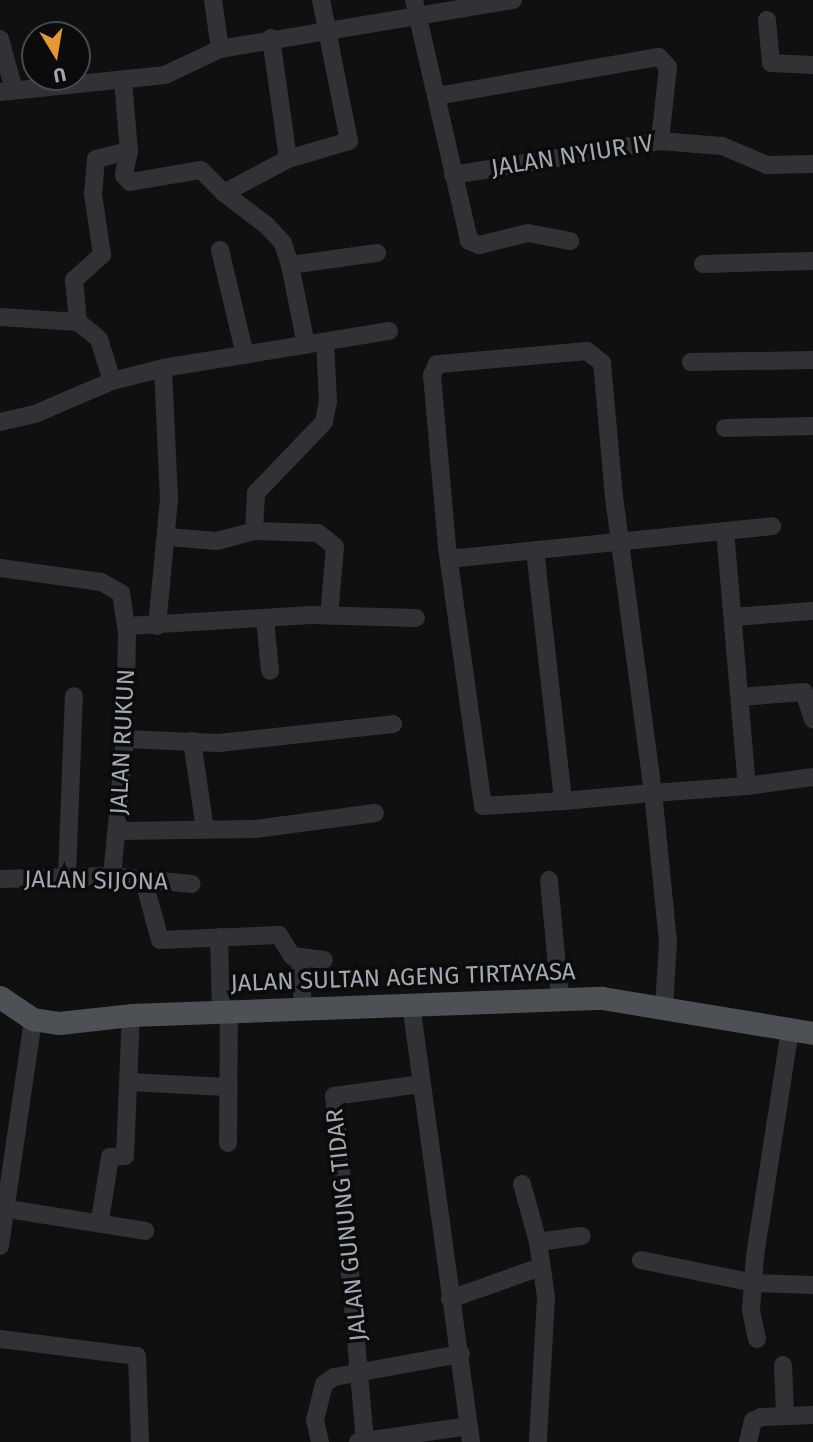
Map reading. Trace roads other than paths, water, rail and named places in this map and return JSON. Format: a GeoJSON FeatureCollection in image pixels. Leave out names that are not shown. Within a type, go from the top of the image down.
{"type":"FeatureCollection","features":[{"type":"Feature","properties":{"kind":"main road","name":"JALAN SULTAN AGENG TIRTAYASA"},"geometry":{"type":"LineString","coordinates":[[0,997],[33,1019],[59,1023],[131,1015],[559,998],[664,1006],[813,1033]]}},
{"type":"Feature","properties":{"kind":"street"},"geometry":{"type":"LineString","coordinates":[[213,0],[220,49]]}},
{"type":"Feature","properties":{"kind":"street"},"geometry":{"type":"LineString","coordinates":[[224,193],[288,159],[349,141],[321,0]]}},
{"type":"Feature","properties":{"kind":"street"},"geometry":{"type":"LineString","coordinates":[[0,39],[7,91],[165,75],[220,49],[271,38],[327,31],[415,7],[513,0]]}},
{"type":"Feature","properties":{"kind":"street"},"geometry":{"type":"LineString","coordinates":[[415,7],[453,175],[474,244],[528,233],[570,241]]}},
{"type":"Feature","properties":{"kind":"street"},"geometry":{"type":"LineString","coordinates":[[767,20],[771,63],[813,65]]}},
{"type":"Feature","properties":{"kind":"street"},"geometry":{"type":"LineString","coordinates":[[271,38],[288,159]]}},
{"type":"Feature","properties":{"kind":"street"},"geometry":{"type":"LineString","coordinates":[[437,96],[659,57],[668,67],[660,141]]}},
{"type":"Feature","properties":{"kind":"street"},"geometry":{"type":"LineString","coordinates":[[123,81],[129,151],[124,175],[130,182],[201,170],[224,193],[266,225],[283,243],[306,345]]}},
{"type":"Feature","properties":{"kind":"street","name":"JALAN NYIUR IV"},"geometry":{"type":"LineString","coordinates":[[453,175],[660,141],[722,146],[768,164],[813,164]]}},
{"type":"Feature","properties":{"kind":"street"},"geometry":{"type":"LineString","coordinates":[[78,322],[74,280],[102,255],[93,194],[96,159],[129,151]]}},
{"type":"Feature","properties":{"kind":"street"},"geometry":{"type":"LineString","coordinates":[[220,250],[245,355]]}},
{"type":"Feature","properties":{"kind":"street"},"geometry":{"type":"LineString","coordinates":[[290,265],[377,253]]}},
{"type":"Feature","properties":{"kind":"street"},"geometry":{"type":"LineString","coordinates":[[703,264],[813,261]]}},
{"type":"Feature","properties":{"kind":"street"},"geometry":{"type":"LineString","coordinates":[[0,317],[78,322],[99,339],[112,381]]}},
{"type":"Feature","properties":{"kind":"street"},"geometry":{"type":"LineString","coordinates":[[0,422],[35,414],[112,381],[163,368],[389,331]]}},
{"type":"Feature","properties":{"kind":"street"},"geometry":{"type":"LineString","coordinates":[[254,531],[256,494],[324,422],[328,401],[325,342]]}},
{"type":"Feature","properties":{"kind":"street"},"geometry":{"type":"LineString","coordinates":[[664,1006],[668,942],[653,793],[598,355],[587,351],[443,359],[432,375],[449,559],[478,798],[483,806],[563,801],[653,793],[747,786],[813,777]]}},
{"type":"Feature","properties":{"kind":"street"},"geometry":{"type":"LineString","coordinates":[[691,362],[813,360]]}},
{"type":"Feature","properties":{"kind":"street"},"geometry":{"type":"LineString","coordinates":[[157,626],[168,537],[163,368]]}},
{"type":"Feature","properties":{"kind":"street"},"geometry":{"type":"LineString","coordinates":[[725,428],[813,426]]}},
{"type":"Feature","properties":{"kind":"street"},"geometry":{"type":"LineString","coordinates":[[449,559],[772,526]]}},
{"type":"Feature","properties":{"kind":"street"},"geometry":{"type":"LineString","coordinates":[[168,537],[218,541],[254,531],[318,533],[335,547],[329,615]]}},
{"type":"Feature","properties":{"kind":"street"},"geometry":{"type":"LineString","coordinates":[[726,531],[747,786]]}},
{"type":"Feature","properties":{"kind":"street"},"geometry":{"type":"LineString","coordinates":[[534,550],[563,801]]}},
{"type":"Feature","properties":{"kind":"street","name":"JALAN RUKUN"},"geometry":{"type":"LineString","coordinates":[[0,568],[101,582],[121,593],[127,626],[125,739],[119,831],[112,876]]}},
{"type":"Feature","properties":{"kind":"street"},"geometry":{"type":"LineString","coordinates":[[733,617],[811,611]]}},
{"type":"Feature","properties":{"kind":"street"},"geometry":{"type":"LineString","coordinates":[[127,626],[329,615],[416,618]]}},
{"type":"Feature","properties":{"kind":"street"},"geometry":{"type":"LineString","coordinates":[[265,618],[270,671]]}},
{"type":"Feature","properties":{"kind":"street"},"geometry":{"type":"LineString","coordinates":[[740,697],[804,692],[813,720]]}},
{"type":"Feature","properties":{"kind":"street"},"geometry":{"type":"LineString","coordinates":[[67,876],[74,696]]}},
{"type":"Feature","properties":{"kind":"street"},"geometry":{"type":"LineString","coordinates":[[125,739],[192,741],[393,724]]}},
{"type":"Feature","properties":{"kind":"street"},"geometry":{"type":"LineString","coordinates":[[192,741],[205,830]]}},
{"type":"Feature","properties":{"kind":"street"},"geometry":{"type":"LineString","coordinates":[[119,831],[255,829],[375,813]]}},
{"type":"Feature","properties":{"kind":"street","name":"JALAN SIJONA"},"geometry":{"type":"LineString","coordinates":[[0,879],[112,876],[192,884]]}},
{"type":"Feature","properties":{"kind":"street"},"geometry":{"type":"LineString","coordinates":[[143,878],[159,940],[279,935],[300,960],[303,1010]]}},
{"type":"Feature","properties":{"kind":"street"},"geometry":{"type":"LineString","coordinates":[[549,880],[559,998]]}},
{"type":"Feature","properties":{"kind":"street"},"geometry":{"type":"LineString","coordinates":[[219,937],[225,1011],[228,1143]]}},
{"type":"Feature","properties":{"kind":"street"},"geometry":{"type":"LineString","coordinates":[[300,960],[324,960]]}},
{"type":"Feature","properties":{"kind":"street"},"geometry":{"type":"LineString","coordinates":[[358,1442],[470,1434],[411,1004]]}},
{"type":"Feature","properties":{"kind":"street"},"geometry":{"type":"LineString","coordinates":[[100,1220],[110,1157],[125,1156],[131,1015]]}},
{"type":"Feature","properties":{"kind":"street"},"geometry":{"type":"LineString","coordinates":[[0,1246],[8,1209],[8,1160],[33,1019]]}},
{"type":"Feature","properties":{"kind":"street"},"geometry":{"type":"LineString","coordinates":[[757,1339],[751,1310],[790,1030]]}},
{"type":"Feature","properties":{"kind":"street"},"geometry":{"type":"LineString","coordinates":[[129,1082],[226,1087]]}},
{"type":"Feature","properties":{"kind":"street","name":"JALAN GUNUNG TIDAR"},"geometry":{"type":"LineString","coordinates":[[365,1441],[362,1373],[334,1096],[420,1084]]}},
{"type":"Feature","properties":{"kind":"street"},"geometry":{"type":"LineString","coordinates":[[522,1184],[538,1242],[547,1329],[538,1442]]}},
{"type":"Feature","properties":{"kind":"street"},"geometry":{"type":"LineString","coordinates":[[8,1209],[100,1220],[145,1231]]}},
{"type":"Feature","properties":{"kind":"street"},"geometry":{"type":"LineString","coordinates":[[538,1242],[582,1236]]}},
{"type":"Feature","properties":{"kind":"street"},"geometry":{"type":"LineString","coordinates":[[641,1260],[754,1283],[813,1285]]}},
{"type":"Feature","properties":{"kind":"street"},"geometry":{"type":"LineString","coordinates":[[450,1300],[541,1267]]}},
{"type":"Feature","properties":{"kind":"street"},"geometry":{"type":"LineString","coordinates":[[0,1339],[137,1356],[140,1442]]}},
{"type":"Feature","properties":{"kind":"street"},"geometry":{"type":"LineString","coordinates":[[320,1442],[315,1420],[324,1384],[362,1373],[460,1354]]}},
{"type":"Feature","properties":{"kind":"street"},"geometry":{"type":"LineString","coordinates":[[783,1365],[785,1415]]}},
{"type":"Feature","properties":{"kind":"street"},"geometry":{"type":"LineString","coordinates":[[748,1442],[753,1421],[785,1415],[813,1415]]}}]}
